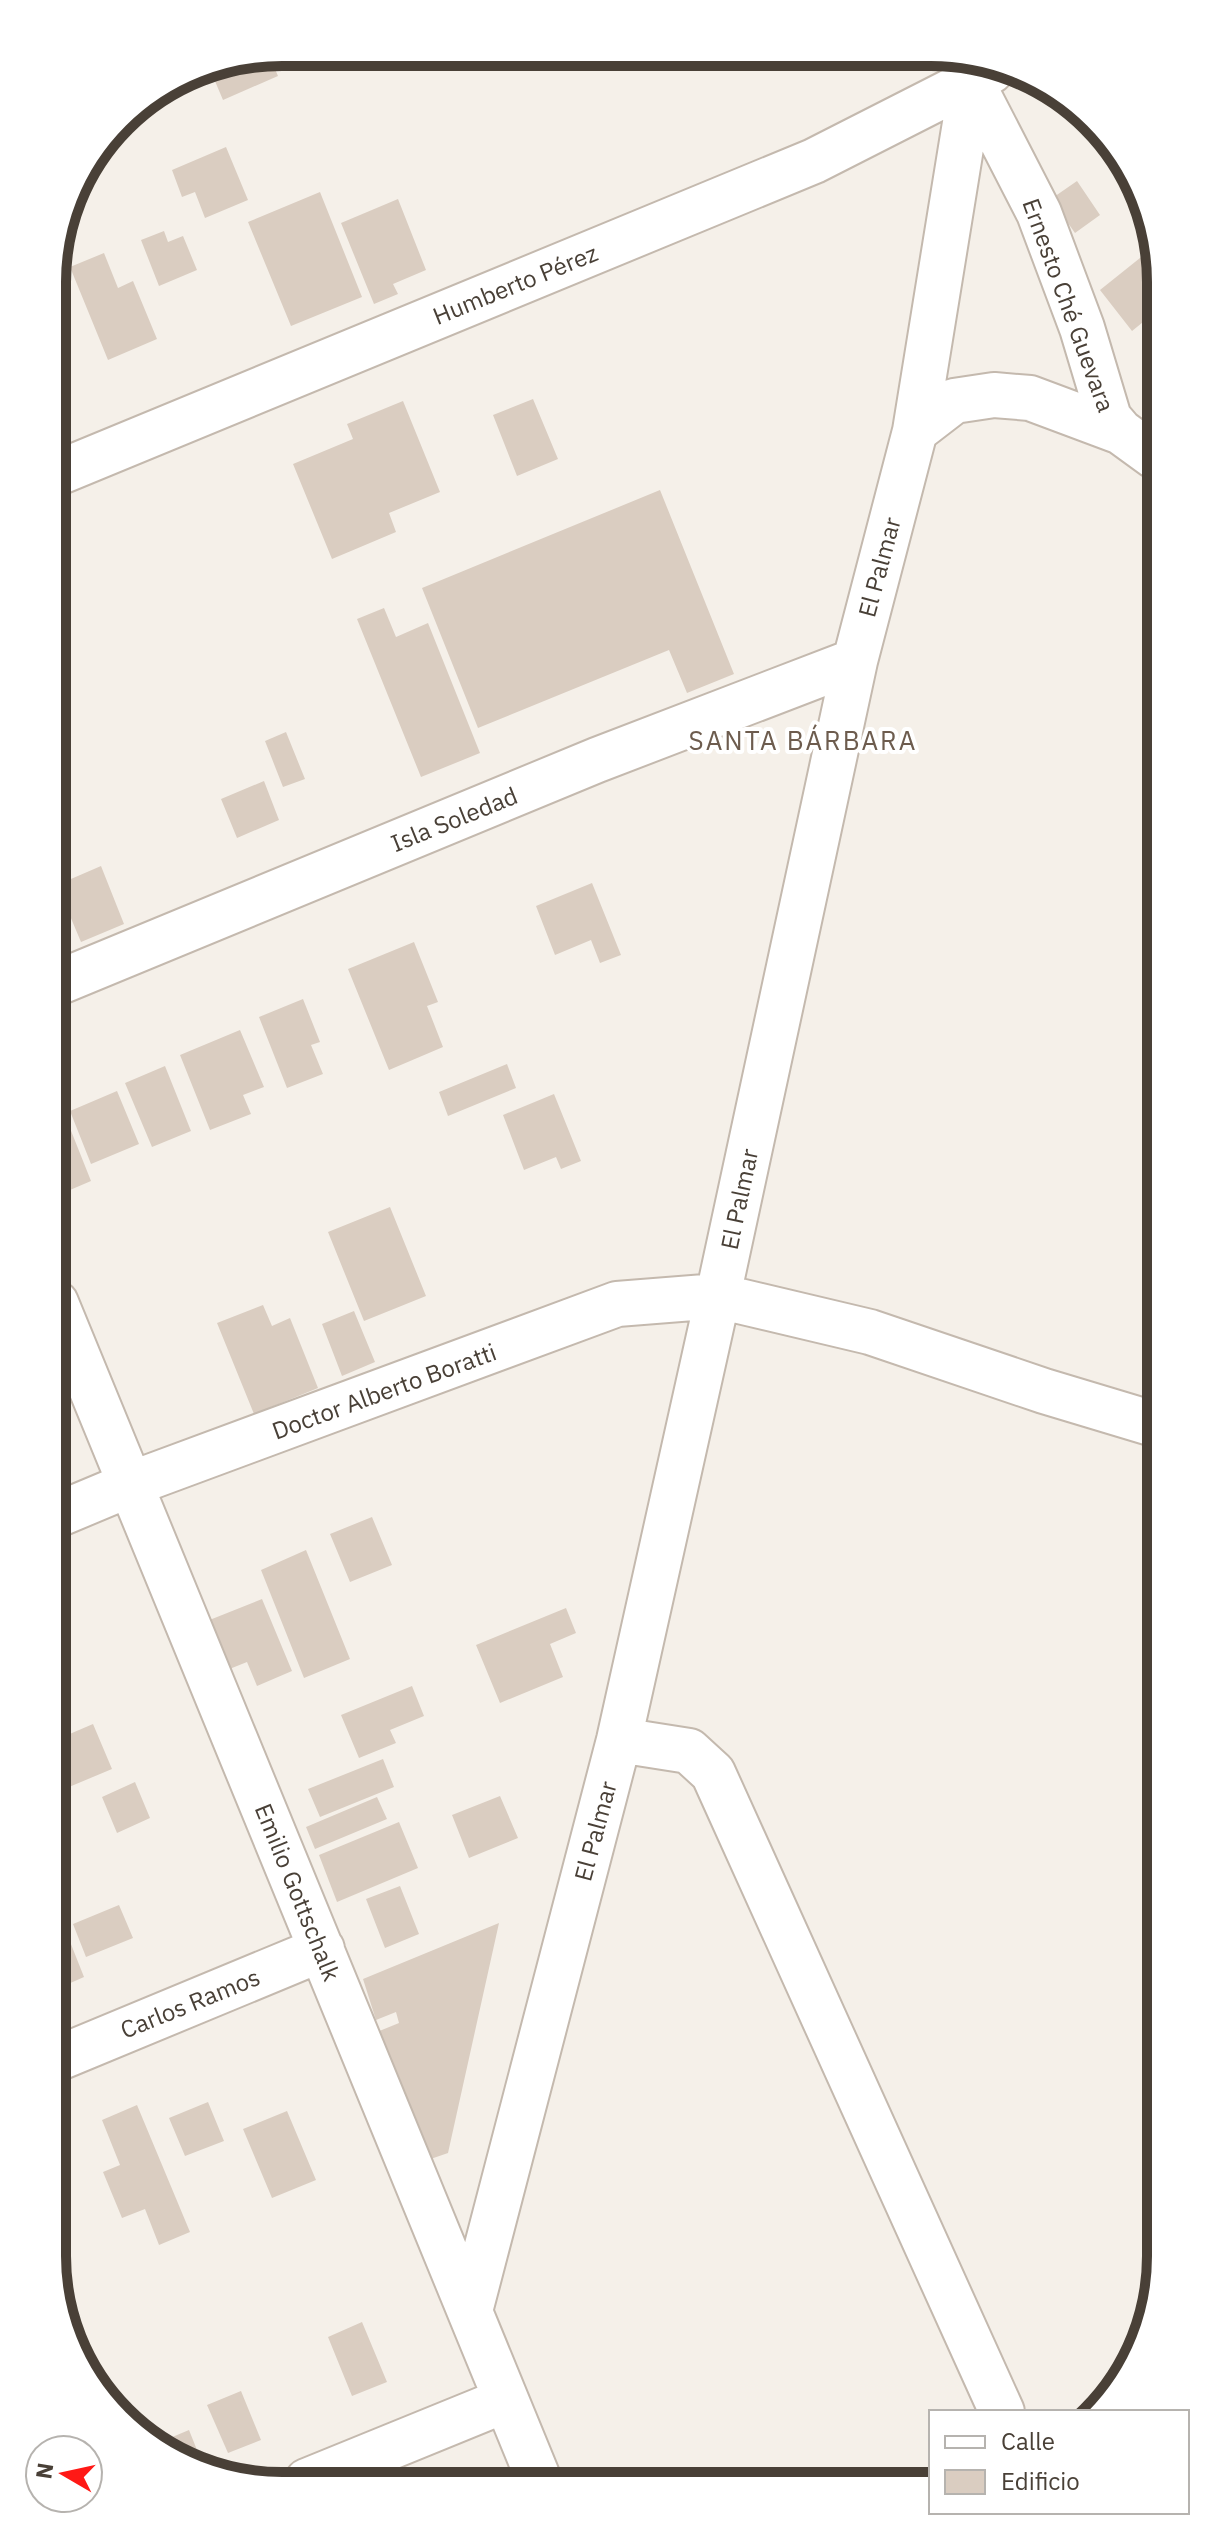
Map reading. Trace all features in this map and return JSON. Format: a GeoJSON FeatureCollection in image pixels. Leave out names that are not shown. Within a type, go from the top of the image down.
{"type":"FeatureCollection","features":[{"type":"Feature","properties":{"kind":"street","name":"Humberto Pérez"},"geometry":{"type":"LineString","coordinates":[[66,470],[814,161],[972,70]]}},
{"type":"Feature","properties":{"kind":"street","name":"El Palmar"},"geometry":{"type":"LineString","coordinates":[[470,2311],[619,1740],[855,661],[915,431],[975,70]]}},
{"type":"Feature","properties":{"kind":"street","name":"Ernesto Ché Guevara"},"geometry":{"type":"LineString","coordinates":[[976,71],[1039,213],[1082,328],[1109,418],[1137,444]]}},
{"type":"Feature","properties":{"kind":"street"},"geometry":{"type":"LineString","coordinates":[[915,431],[954,401],[994,395],[1030,398],[1137,444]]}},
{"type":"Feature","properties":{"kind":"street","name":"Isla Soledad"},"geometry":{"type":"LineString","coordinates":[[66,979],[597,760],[855,661]]}},
{"type":"Feature","properties":{"kind":"street","name":"Doctor Alberto Boratti"},"geometry":{"type":"LineString","coordinates":[[66,1511],[131,1484],[617,1304],[718,1296],[870,1332],[1147,1422]]}},
{"type":"Feature","properties":{"kind":"street","name":"Emilio Gottschalk"},"geometry":{"type":"LineString","coordinates":[[66,1327],[536,2472]]}},
{"type":"Feature","properties":{"kind":"street"},"geometry":{"type":"LineString","coordinates":[[619,1740],[689,1751],[713,1773],[1001,2410]]}},
{"type":"Feature","properties":{"kind":"street","name":"Carlos Ramos"},"geometry":{"type":"LineString","coordinates":[[66,2055],[322,1949]]}},
{"type":"Feature","properties":{"kind":"street"},"geometry":{"type":"LineString","coordinates":[[329,2472],[506,2400]]}},
{"type":"Feature","properties":{"kind":"building"},"geometry":{"type":"Polygon","coordinates":[[[274,67],[278,76],[223,100],[213,77],[240,70],[274,67]]]}},
{"type":"Feature","properties":{"kind":"building"},"geometry":{"type":"Polygon","coordinates":[[[226,147],[248,200],[205,218],[195,192],[182,197],[172,170],[226,147]]]}},
{"type":"Feature","properties":{"kind":"building"},"geometry":{"type":"Polygon","coordinates":[[[1077,181],[1100,215],[1075,233],[1051,199],[1077,181]]]}},
{"type":"Feature","properties":{"kind":"building"},"geometry":{"type":"Polygon","coordinates":[[[320,192],[362,297],[291,326],[248,222],[320,192]]]}},
{"type":"Feature","properties":{"kind":"building"},"geometry":{"type":"Polygon","coordinates":[[[398,199],[426,270],[393,284],[398,294],[374,304],[341,223],[398,199]]]}},
{"type":"Feature","properties":{"kind":"building"},"geometry":{"type":"Polygon","coordinates":[[[164,231],[168,242],[183,236],[197,270],[159,286],[141,240],[164,231]]]}},
{"type":"Feature","properties":{"kind":"building"},"geometry":{"type":"Polygon","coordinates":[[[104,253],[118,288],[133,281],[157,339],[108,360],[70,267],[104,253]]]}},
{"type":"Feature","properties":{"kind":"building"},"geometry":{"type":"Polygon","coordinates":[[[1145,254],[1147,319],[1132,331],[1100,290],[1145,254]]]}},
{"type":"Feature","properties":{"kind":"building"},"geometry":{"type":"Polygon","coordinates":[[[533,399],[558,459],[517,476],[493,415],[533,399]]]}},
{"type":"Feature","properties":{"kind":"building"},"geometry":{"type":"Polygon","coordinates":[[[403,401],[440,492],[389,513],[396,532],[332,559],[293,464],[353,439],[347,424],[403,401]]]}},
{"type":"Feature","properties":{"kind":"building"},"geometry":{"type":"Polygon","coordinates":[[[660,490],[734,674],[687,693],[669,650],[478,728],[422,588],[660,490]]]}},
{"type":"Feature","properties":{"kind":"building"},"geometry":{"type":"Polygon","coordinates":[[[384,608],[396,637],[428,623],[480,753],[421,777],[357,619],[384,608]]]}},
{"type":"Feature","properties":{"kind":"building"},"geometry":{"type":"Polygon","coordinates":[[[286,732],[305,779],[283,787],[265,741],[286,732]]]}},
{"type":"Feature","properties":{"kind":"building"},"geometry":{"type":"Polygon","coordinates":[[[264,781],[279,820],[237,838],[221,799],[264,781]]]}},
{"type":"Feature","properties":{"kind":"building"},"geometry":{"type":"Polygon","coordinates":[[[101,866],[124,924],[81,942],[66,906],[66,881],[101,866]]]}},
{"type":"Feature","properties":{"kind":"building"},"geometry":{"type":"Polygon","coordinates":[[[592,883],[621,955],[600,963],[591,940],[555,955],[536,906],[592,883]]]}},
{"type":"Feature","properties":{"kind":"building"},"geometry":{"type":"Polygon","coordinates":[[[414,942],[438,1002],[427,1006],[443,1047],[389,1070],[348,969],[414,942]]]}},
{"type":"Feature","properties":{"kind":"building"},"geometry":{"type":"Polygon","coordinates":[[[303,999],[320,1042],[311,1045],[323,1074],[287,1088],[259,1017],[303,999]]]}},
{"type":"Feature","properties":{"kind":"building"},"geometry":{"type":"Polygon","coordinates":[[[240,1030],[264,1087],[243,1095],[251,1114],[210,1130],[180,1055],[240,1030]]]}},
{"type":"Feature","properties":{"kind":"building"},"geometry":{"type":"Polygon","coordinates":[[[507,1064],[516,1088],[448,1116],[439,1092],[507,1064]]]}},
{"type":"Feature","properties":{"kind":"building"},"geometry":{"type":"Polygon","coordinates":[[[165,1066],[191,1131],[152,1147],[125,1083],[165,1066]]]}},
{"type":"Feature","properties":{"kind":"building"},"geometry":{"type":"Polygon","coordinates":[[[117,1091],[139,1144],[91,1164],[70,1111],[117,1091]]]}},
{"type":"Feature","properties":{"kind":"building"},"geometry":{"type":"Polygon","coordinates":[[[554,1094],[581,1161],[561,1169],[556,1157],[524,1170],[503,1115],[554,1094]]]}},
{"type":"Feature","properties":{"kind":"building"},"geometry":{"type":"Polygon","coordinates":[[[66,1118],[91,1181],[66,1192],[66,1118]]]}},
{"type":"Feature","properties":{"kind":"building"},"geometry":{"type":"Polygon","coordinates":[[[390,1207],[426,1296],[364,1321],[328,1232],[390,1207]]]}},
{"type":"Feature","properties":{"kind":"building"},"geometry":{"type":"Polygon","coordinates":[[[263,1305],[272,1326],[290,1318],[318,1388],[254,1414],[217,1323],[263,1305]]]}},
{"type":"Feature","properties":{"kind":"building"},"geometry":{"type":"Polygon","coordinates":[[[354,1311],[375,1362],[342,1376],[322,1324],[354,1311]]]}},
{"type":"Feature","properties":{"kind":"building"},"geometry":{"type":"Polygon","coordinates":[[[372,1517],[392,1565],[350,1582],[330,1534],[372,1517]]]}},
{"type":"Feature","properties":{"kind":"building"},"geometry":{"type":"Polygon","coordinates":[[[306,1550],[350,1659],[304,1678],[261,1570],[306,1550]]]}},
{"type":"Feature","properties":{"kind":"building"},"geometry":{"type":"Polygon","coordinates":[[[262,1599],[292,1671],[257,1686],[247,1662],[227,1670],[207,1621],[262,1599]]]}},
{"type":"Feature","properties":{"kind":"building"},"geometry":{"type":"Polygon","coordinates":[[[566,1608],[576,1633],[550,1644],[563,1677],[500,1703],[476,1645],[566,1608]]]}},
{"type":"Feature","properties":{"kind":"building"},"geometry":{"type":"Polygon","coordinates":[[[412,1686],[424,1716],[390,1730],[396,1743],[359,1758],[341,1715],[412,1686]]]}},
{"type":"Feature","properties":{"kind":"building"},"geometry":{"type":"Polygon","coordinates":[[[93,1724],[112,1769],[69,1787],[66,1779],[66,1736],[93,1724]]]}},
{"type":"Feature","properties":{"kind":"building"},"geometry":{"type":"Polygon","coordinates":[[[383,1759],[394,1787],[320,1817],[308,1789],[383,1759]]]}},
{"type":"Feature","properties":{"kind":"building"},"geometry":{"type":"Polygon","coordinates":[[[135,1782],[150,1818],[117,1833],[102,1797],[135,1782]]]}},
{"type":"Feature","properties":{"kind":"building"},"geometry":{"type":"Polygon","coordinates":[[[500,1796],[518,1838],[469,1858],[452,1815],[500,1796]]]}},
{"type":"Feature","properties":{"kind":"building"},"geometry":{"type":"Polygon","coordinates":[[[377,1797],[387,1819],[315,1849],[306,1827],[377,1797]]]}},
{"type":"Feature","properties":{"kind":"building"},"geometry":{"type":"Polygon","coordinates":[[[399,1822],[418,1868],[337,1902],[319,1855],[399,1822]]]}},
{"type":"Feature","properties":{"kind":"building"},"geometry":{"type":"Polygon","coordinates":[[[400,1886],[419,1934],[385,1948],[366,1899],[400,1886]]]}},
{"type":"Feature","properties":{"kind":"building"},"geometry":{"type":"Polygon","coordinates":[[[119,1905],[133,1938],[86,1957],[73,1924],[119,1905]]]}},
{"type":"Feature","properties":{"kind":"building"},"geometry":{"type":"Polygon","coordinates":[[[499,1923],[448,2153],[419,2163],[372,2034],[399,2023],[396,2012],[376,2020],[363,1979],[499,1923]]]}},
{"type":"Feature","properties":{"kind":"building"},"geometry":{"type":"Polygon","coordinates":[[[66,1932],[84,1977],[66,1985],[66,1932]]]}},
{"type":"Feature","properties":{"kind":"building"},"geometry":{"type":"Polygon","coordinates":[[[208,2102],[224,2141],[185,2156],[169,2118],[208,2102]]]}},
{"type":"Feature","properties":{"kind":"building"},"geometry":{"type":"Polygon","coordinates":[[[137,2105],[190,2232],[159,2245],[145,2209],[122,2218],[103,2172],[120,2165],[102,2120],[137,2105]]]}},
{"type":"Feature","properties":{"kind":"building"},"geometry":{"type":"Polygon","coordinates":[[[287,2111],[316,2180],[272,2198],[243,2129],[287,2111]]]}},
{"type":"Feature","properties":{"kind":"building"},"geometry":{"type":"Polygon","coordinates":[[[362,2322],[387,2382],[352,2396],[328,2337],[362,2322]]]}},
{"type":"Feature","properties":{"kind":"building"},"geometry":{"type":"Polygon","coordinates":[[[241,2391],[261,2440],[228,2453],[207,2405],[241,2391]]]}},
{"type":"Feature","properties":{"kind":"building"},"geometry":{"type":"Polygon","coordinates":[[[189,2430],[199,2455],[187,2450],[167,2439],[189,2430]]]}},
{"type":"Feature","properties":{"kind":"district","name":"SANTA BÁRBARA"},"geometry":{"type":"Point","coordinates":[803,740]}}]}
